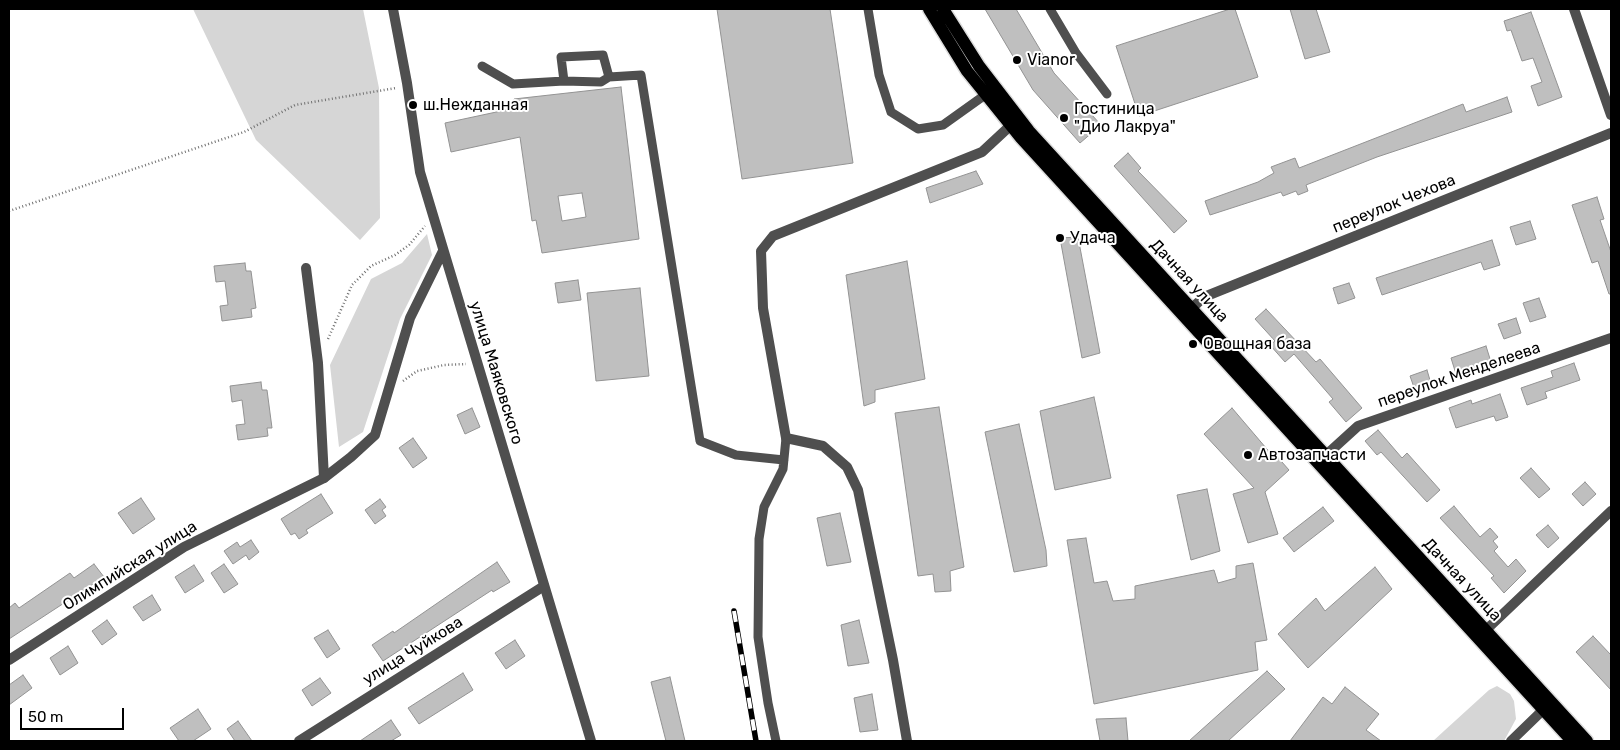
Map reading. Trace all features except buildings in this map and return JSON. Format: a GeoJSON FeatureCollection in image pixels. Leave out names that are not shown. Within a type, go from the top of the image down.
{"type":"FeatureCollection","features":[{"type":"Feature","properties":{"kind":"main road","name":"Дачная улица"},"geometry":{"type":"LineString","coordinates":[[929,9],[949,44],[985,95],[1015,122],[1547,706],[1587,741]]}},
{"type":"Feature","properties":{"kind":"main road","name":"Дачная улица"},"geometry":{"type":"LineString","coordinates":[[943,9],[1015,122]]}},
{"type":"Feature","properties":{"kind":"main road","name":"Дачная улица"},"geometry":{"type":"LineString","coordinates":[[1321,459],[1486,630],[1547,706],[1572,741]]}},
{"type":"Feature","properties":{"kind":"street","name":"улица Маяковского"},"geometry":{"type":"LineString","coordinates":[[393,9],[407,83],[420,172],[591,741]]}},
{"type":"Feature","properties":{"kind":"street"},"geometry":{"type":"LineString","coordinates":[[1574,9],[1611,115]]}},
{"type":"Feature","properties":{"kind":"street"},"geometry":{"type":"LineString","coordinates":[[907,741],[893,660],[858,490],[847,467],[823,446],[786,438],[763,308],[761,250],[773,236],[982,152],[1015,122]]}},
{"type":"Feature","properties":{"kind":"street","name":"переулок Чехова"},"geometry":{"type":"LineString","coordinates":[[1188,312],[1204,297],[1611,133]]}},
{"type":"Feature","properties":{"kind":"street","name":"Олимпийская улица"},"geometry":{"type":"LineString","coordinates":[[9,660],[184,547],[324,478],[375,435],[410,318],[444,251]]}},
{"type":"Feature","properties":{"kind":"street"},"geometry":{"type":"LineString","coordinates":[[306,268],[318,364],[324,478]]}},
{"type":"Feature","properties":{"kind":"street","name":"переулок Менделеева"},"geometry":{"type":"LineString","coordinates":[[1321,459],[1358,426],[1611,338]]}},
{"type":"Feature","properties":{"kind":"street"},"geometry":{"type":"LineString","coordinates":[[1486,630],[1611,511]]}},
{"type":"Feature","properties":{"kind":"street","name":"улица Чуйкова"},"geometry":{"type":"LineString","coordinates":[[299,741],[544,586]]}},
{"type":"Feature","properties":{"kind":"street"},"geometry":{"type":"LineString","coordinates":[[1511,741],[1547,706]]}},
{"type":"Feature","properties":{"kind":"lane"},"geometry":{"type":"LineString","coordinates":[[868,9],[879,75],[891,112],[918,129],[943,125],[985,95]]}},
{"type":"Feature","properties":{"kind":"lane"},"geometry":{"type":"LineString","coordinates":[[1050,9],[1076,53],[1108,94]]}},
{"type":"Feature","properties":{"kind":"lane"},"geometry":{"type":"LineString","coordinates":[[564,81],[561,56],[603,56],[609,77]]}},
{"type":"Feature","properties":{"kind":"lane"},"geometry":{"type":"LineString","coordinates":[[482,66],[513,84],[564,81],[601,82],[609,77],[642,75],[700,440],[736,456],[784,460]]}},
{"type":"Feature","properties":{"kind":"lane"},"geometry":{"type":"LineString","coordinates":[[776,741],[758,637],[759,539],[764,507],[783,469],[786,438]]}},
{"type":"Feature","properties":{"kind":"path"},"geometry":{"type":"LineString","coordinates":[[9,211],[244,132],[295,105],[397,87],[407,83]]}},
{"type":"Feature","properties":{"kind":"path"},"geometry":{"type":"LineString","coordinates":[[328,340],[352,285],[371,266],[395,255],[433,217]]}},
{"type":"Feature","properties":{"kind":"path"},"geometry":{"type":"LineString","coordinates":[[388,393],[417,371],[444,365],[477,363]]}},
{"type":"Feature","properties":{"kind":"shaded area"},"geometry":{"type":"Polygon","coordinates":[[[193,9],[363,9],[379,88],[380,218],[360,240],[256,140],[193,9]]]}},
{"type":"Feature","properties":{"kind":"shaded area"},"geometry":{"type":"Polygon","coordinates":[[[427,234],[432,255],[400,319],[363,432],[339,447],[330,365],[371,279],[402,263],[427,234]]]}},
{"type":"Feature","properties":{"kind":"shaded area"},"geometry":{"type":"Polygon","coordinates":[[[1497,686],[1510,694],[1514,701],[1516,719],[1504,741],[1433,741],[1489,690],[1497,686]]]}},
{"type":"Feature","properties":{"kind":"railway"},"geometry":{"type":"LineString","coordinates":[[734,611],[756,741]]}},
{"type":"Feature","properties":{"kind":"place","name":"Vianor"},"geometry":{"type":"Point","coordinates":[1017,60]}},
{"type":"Feature","properties":{"kind":"place","name":"ш.Нежданная"},"geometry":{"type":"Point","coordinates":[413,105]}},
{"type":"Feature","properties":{"kind":"place","name":"Гостиница \"Дио Лакруа\""},"geometry":{"type":"Point","coordinates":[1064,118]}},
{"type":"Feature","properties":{"kind":"place","name":"Удача"},"geometry":{"type":"Point","coordinates":[1060,238]}},
{"type":"Feature","properties":{"kind":"place","name":"Овощная база"},"geometry":{"type":"Point","coordinates":[1193,344]}},
{"type":"Feature","properties":{"kind":"place","name":"Автозапчасти"},"geometry":{"type":"Point","coordinates":[1248,455]}}]}
